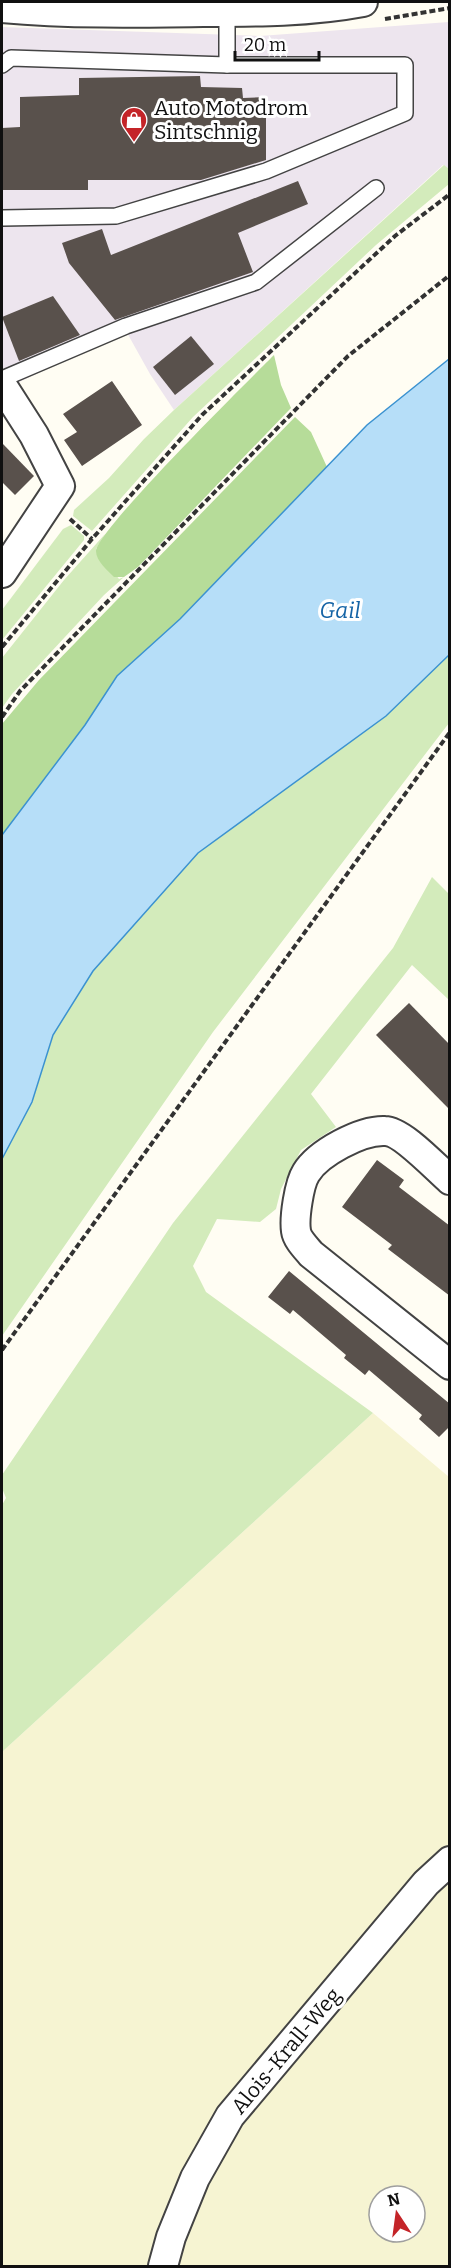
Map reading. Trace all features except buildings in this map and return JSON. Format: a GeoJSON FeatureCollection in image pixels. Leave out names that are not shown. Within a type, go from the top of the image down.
{"type":"FeatureCollection","features":[{"type":"Feature","properties":{"kind":"street"},"geometry":{"type":"LineString","coordinates":[[2,8],[43,12],[371,10]]}},
{"type":"Feature","properties":{"kind":"street"},"geometry":{"type":"LineString","coordinates":[[2,385],[33,435],[60,486],[2,573]]}},
{"type":"Feature","properties":{"kind":"street"},"geometry":{"type":"LineString","coordinates":[[450,1180],[402,1138],[386,1130],[359,1137],[327,1151],[306,1174],[297,1205],[296,1233],[311,1254],[450,1365]]}},
{"type":"Feature","properties":{"kind":"street","name":"Alois-Krall-Weg"},"geometry":{"type":"LineString","coordinates":[[163,2266],[171,2237],[195,2178],[230,2116],[426,1883],[450,1861]]}},
{"type":"Feature","properties":{"kind":"lane"},"geometry":{"type":"LineString","coordinates":[[227,12],[227,65]]}},
{"type":"Feature","properties":{"kind":"lane"},"geometry":{"type":"LineString","coordinates":[[2,65],[11,58],[227,65],[405,65],[405,113],[266,171],[116,216],[2,218]]}},
{"type":"Feature","properties":{"kind":"lane"},"geometry":{"type":"LineString","coordinates":[[2,379],[126,326],[256,282],[376,188]]}},
{"type":"Feature","properties":{"kind":"path"},"geometry":{"type":"LineString","coordinates":[[371,10],[450,8]]}},
{"type":"Feature","properties":{"kind":"path"},"geometry":{"type":"LineString","coordinates":[[2,647],[92,539],[202,415],[395,236],[450,196]]}},
{"type":"Feature","properties":{"kind":"path"},"geometry":{"type":"LineString","coordinates":[[2,717],[20,692],[348,356],[450,275]]}},
{"type":"Feature","properties":{"kind":"path"},"geometry":{"type":"LineString","coordinates":[[2,1350],[450,732]]}},
{"type":"Feature","properties":{"kind":"shaded area"},"geometry":{"type":"Polygon","coordinates":[[[449,22],[449,169],[443,165],[174,410],[150,374],[126,331],[13,385],[2,366],[2,27],[260,36],[449,22]]]}},
{"type":"Feature","properties":{"kind":"shaded area"},"geometry":{"type":"Polygon","coordinates":[[[373,1413],[449,1477],[449,2266],[2,2266],[2,1752],[373,1413]]]}},
{"type":"Feature","properties":{"kind":"green space"},"geometry":{"type":"Polygon","coordinates":[[[444,165],[449,169],[449,184],[376,245],[193,417],[92,531],[73,516],[74,510],[109,478],[174,410],[444,165]]]}},
{"type":"Feature","properties":{"kind":"green space"},"geometry":{"type":"Polygon","coordinates":[[[274,355],[281,385],[291,408],[138,567],[124,577],[114,577],[103,566],[97,555],[96,551],[103,538],[146,486],[274,355]]]}},
{"type":"Feature","properties":{"kind":"green space"},"geometry":{"type":"Polygon","coordinates":[[[295,417],[311,432],[327,467],[180,619],[117,676],[85,725],[2,835],[2,724],[39,680],[295,417]]]}},
{"type":"Feature","properties":{"kind":"green space"},"geometry":{"type":"Polygon","coordinates":[[[71,525],[84,536],[84,540],[2,640],[2,610],[63,529],[71,525]]]}},
{"type":"Feature","properties":{"kind":"green space"},"geometry":{"type":"Polygon","coordinates":[[[105,534],[96,549],[119,579],[124,577],[104,595],[12,694],[2,708],[2,658],[64,580],[105,534]]]}},
{"type":"Feature","properties":{"kind":"green space"},"geometry":{"type":"Polygon","coordinates":[[[449,655],[449,723],[213,1032],[2,1336],[2,1159],[32,1102],[53,1035],[93,971],[198,852],[386,716],[449,655]]]}},
{"type":"Feature","properties":{"kind":"green space"},"geometry":{"type":"Polygon","coordinates":[[[432,877],[449,894],[449,1000],[412,965],[311,1094],[336,1127],[301,1150],[281,1189],[276,1209],[260,1222],[217,1219],[193,1266],[206,1292],[373,1413],[2,1752],[2,1505],[6,1498],[2,1488],[2,1475],[173,1223],[393,948],[432,877]]]}},
{"type":"Feature","properties":{"kind":"water","name":"Gail"},"geometry":{"type":"Polygon","coordinates":[[[449,359],[449,655],[386,716],[198,853],[93,971],[53,1035],[32,1102],[2,1159],[2,835],[85,725],[117,676],[180,619],[367,425],[449,359]]]}},
{"type":"Feature","properties":{"kind":"place","name":"Auto Motodrom Sintschnig"},"geometry":{"type":"Point","coordinates":[134,143]}}]}
